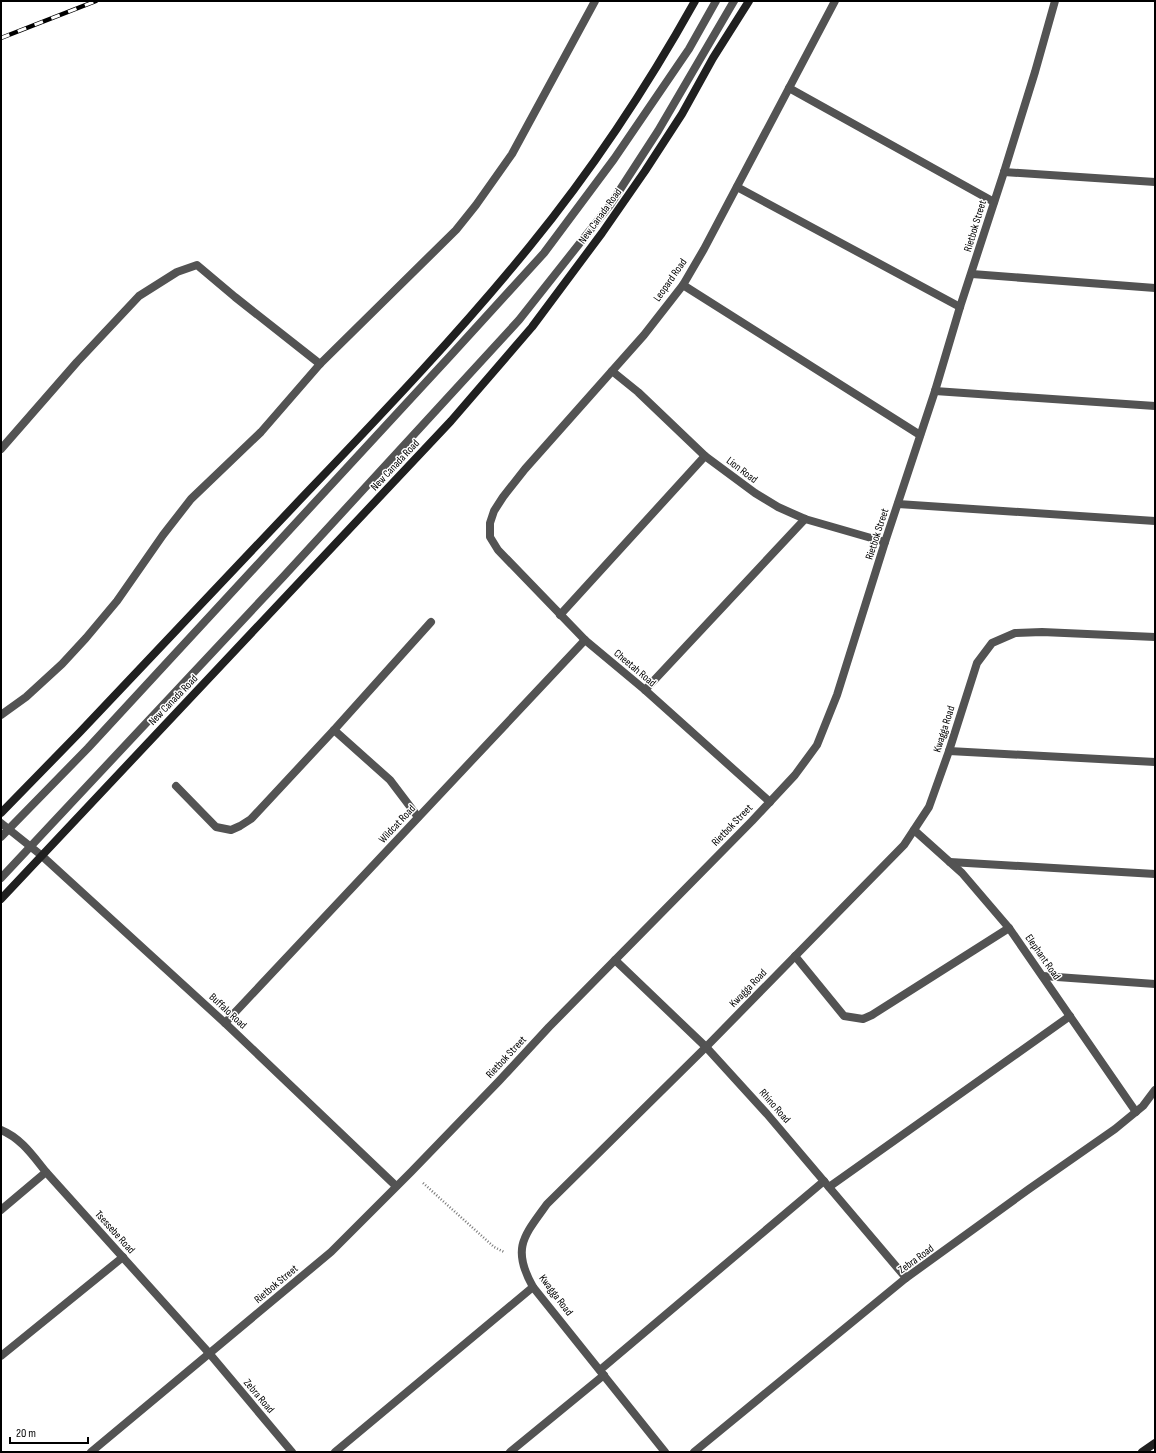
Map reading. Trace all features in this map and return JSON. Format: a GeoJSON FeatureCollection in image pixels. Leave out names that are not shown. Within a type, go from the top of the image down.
{"type":"FeatureCollection","features":[{"type":"Feature","properties":{"kind":"main road"},"geometry":{"type":"LineString","coordinates":[[1,813],[314,485],[487,298],[558,211],[604,147],[634,103],[695,1]]}},
{"type":"Feature","properties":{"kind":"main road","name":"New Canada Road"},"geometry":{"type":"LineString","coordinates":[[1,899],[440,432],[532,327],[602,233],[645,171],[682,114],[713,58],[749,1]]}},
{"type":"Feature","properties":{"kind":"main road"},"geometry":{"type":"LineString","coordinates":[[1142,1452],[1155,1443]]}},
{"type":"Feature","properties":{"kind":"street"},"geometry":{"type":"LineString","coordinates":[[1,715],[26,697],[47,678],[86,638],[117,601],[163,535],[191,500],[261,432],[320,364],[456,230],[476,205],[512,154],[595,1]]}},
{"type":"Feature","properties":{"kind":"street","name":"New Canada Road"},"geometry":{"type":"LineString","coordinates":[[1,837],[88,748],[544,253],[623,146],[688,49],[716,1]]}},
{"type":"Feature","properties":{"kind":"street","name":"New Canada Road"},"geometry":{"type":"LineString","coordinates":[[1,878],[278,583],[524,314],[610,205],[658,131],[734,1]]}},
{"type":"Feature","properties":{"kind":"street","name":"Leopard Road"},"geometry":{"type":"LineString","coordinates":[[493,544],[490,537],[490,523],[494,511],[503,497],[525,469],[644,335],[683,285],[704,249],[835,1]]}},
{"type":"Feature","properties":{"kind":"street","name":"Rietbok Street"},"geometry":{"type":"LineString","coordinates":[[90,1452],[330,1252],[410,1172],[770,802],[800,769],[817,745],[838,695],[885,542],[935,391],[960,307],[1004,172],[1055,1]]}},
{"type":"Feature","properties":{"kind":"street"},"geometry":{"type":"LineString","coordinates":[[790,88],[994,202]]}},
{"type":"Feature","properties":{"kind":"street"},"geometry":{"type":"LineString","coordinates":[[1004,172],[1155,182]]}},
{"type":"Feature","properties":{"kind":"street"},"geometry":{"type":"LineString","coordinates":[[737,187],[960,307]]}},
{"type":"Feature","properties":{"kind":"street"},"geometry":{"type":"LineString","coordinates":[[1,449],[77,362],[139,296],[177,272],[197,265],[320,364]]}},
{"type":"Feature","properties":{"kind":"street"},"geometry":{"type":"LineString","coordinates":[[972,274],[1155,288]]}},
{"type":"Feature","properties":{"kind":"street"},"geometry":{"type":"LineString","coordinates":[[683,285],[920,435]]}},
{"type":"Feature","properties":{"kind":"street","name":"Lion Road"},"geometry":{"type":"LineString","coordinates":[[612,371],[638,392],[705,456],[755,493],[778,507],[805,519],[885,542]]}},
{"type":"Feature","properties":{"kind":"street"},"geometry":{"type":"LineString","coordinates":[[935,391],[1155,406]]}},
{"type":"Feature","properties":{"kind":"street"},"geometry":{"type":"LineString","coordinates":[[560,615],[705,456]]}},
{"type":"Feature","properties":{"kind":"street"},"geometry":{"type":"LineString","coordinates":[[898,504],[1155,521]]}},
{"type":"Feature","properties":{"kind":"street"},"geometry":{"type":"LineString","coordinates":[[645,690],[805,519]]}},
{"type":"Feature","properties":{"kind":"street","name":"Cheetah Road"},"geometry":{"type":"LineString","coordinates":[[493,544],[506,560],[585,640],[645,690],[770,802]]}},
{"type":"Feature","properties":{"kind":"street"},"geometry":{"type":"LineString","coordinates":[[176,786],[216,827],[231,830],[251,819],[334,730],[431,622]]}},
{"type":"Feature","properties":{"kind":"street","name":"Kwagga Road"},"geometry":{"type":"LineString","coordinates":[[665,1452],[533,1287],[522,1262],[521,1245],[528,1230],[547,1204],[706,1047],[904,845],[929,807],[949,751],[977,663],[992,643],[1015,633],[1042,632],[1155,637]]}},
{"type":"Feature","properties":{"kind":"street","name":"Wildcat Road"},"geometry":{"type":"LineString","coordinates":[[225,1023],[585,640]]}},
{"type":"Feature","properties":{"kind":"street"},"geometry":{"type":"LineString","coordinates":[[334,730],[390,780],[418,818]]}},
{"type":"Feature","properties":{"kind":"street"},"geometry":{"type":"LineString","coordinates":[[949,751],[1155,762]]}},
{"type":"Feature","properties":{"kind":"street","name":"Buffalo Road"},"geometry":{"type":"LineString","coordinates":[[1,823],[41,855],[225,1023],[396,1186]]}},
{"type":"Feature","properties":{"kind":"street","name":"Elephant Road"},"geometry":{"type":"LineString","coordinates":[[914,830],[950,862],[985,898],[1009,928],[1136,1112]]}},
{"type":"Feature","properties":{"kind":"street"},"geometry":{"type":"LineString","coordinates":[[950,862],[1155,874]]}},
{"type":"Feature","properties":{"kind":"street"},"geometry":{"type":"LineString","coordinates":[[795,956],[844,1016],[863,1019],[872,1015],[1009,928]]}},
{"type":"Feature","properties":{"kind":"street","name":"Rhino Road"},"geometry":{"type":"LineString","coordinates":[[615,960],[706,1047],[767,1114],[906,1278]]}},
{"type":"Feature","properties":{"kind":"street"},"geometry":{"type":"LineString","coordinates":[[1043,976],[1155,984]]}},
{"type":"Feature","properties":{"kind":"street"},"geometry":{"type":"LineString","coordinates":[[510,1452],[602,1372],[827,1184],[1070,1016]]}},
{"type":"Feature","properties":{"kind":"street","name":"Zebra Road"},"geometry":{"type":"LineString","coordinates":[[694,1452],[906,1278],[1028,1189],[1115,1129],[1143,1106],[1155,1090]]}},
{"type":"Feature","properties":{"kind":"street","name":"Tsessebe Road"},"geometry":{"type":"LineString","coordinates":[[1,1130],[13,1136],[23,1144],[46,1172],[209,1353]]}},
{"type":"Feature","properties":{"kind":"street"},"geometry":{"type":"LineString","coordinates":[[1,1210],[46,1172]]}},
{"type":"Feature","properties":{"kind":"street"},"geometry":{"type":"LineString","coordinates":[[1,1356],[123,1258]]}},
{"type":"Feature","properties":{"kind":"street"},"geometry":{"type":"LineString","coordinates":[[335,1452],[533,1287]]}},
{"type":"Feature","properties":{"kind":"street","name":"Zebra Road"},"geometry":{"type":"LineString","coordinates":[[209,1353],[292,1452]]}},
{"type":"Feature","properties":{"kind":"path"},"geometry":{"type":"LineString","coordinates":[[410,1172],[494,1247],[522,1262]]}},
{"type":"Feature","properties":{"kind":"railway"},"geometry":{"type":"LineString","coordinates":[[1,38],[96,1]]}}]}
